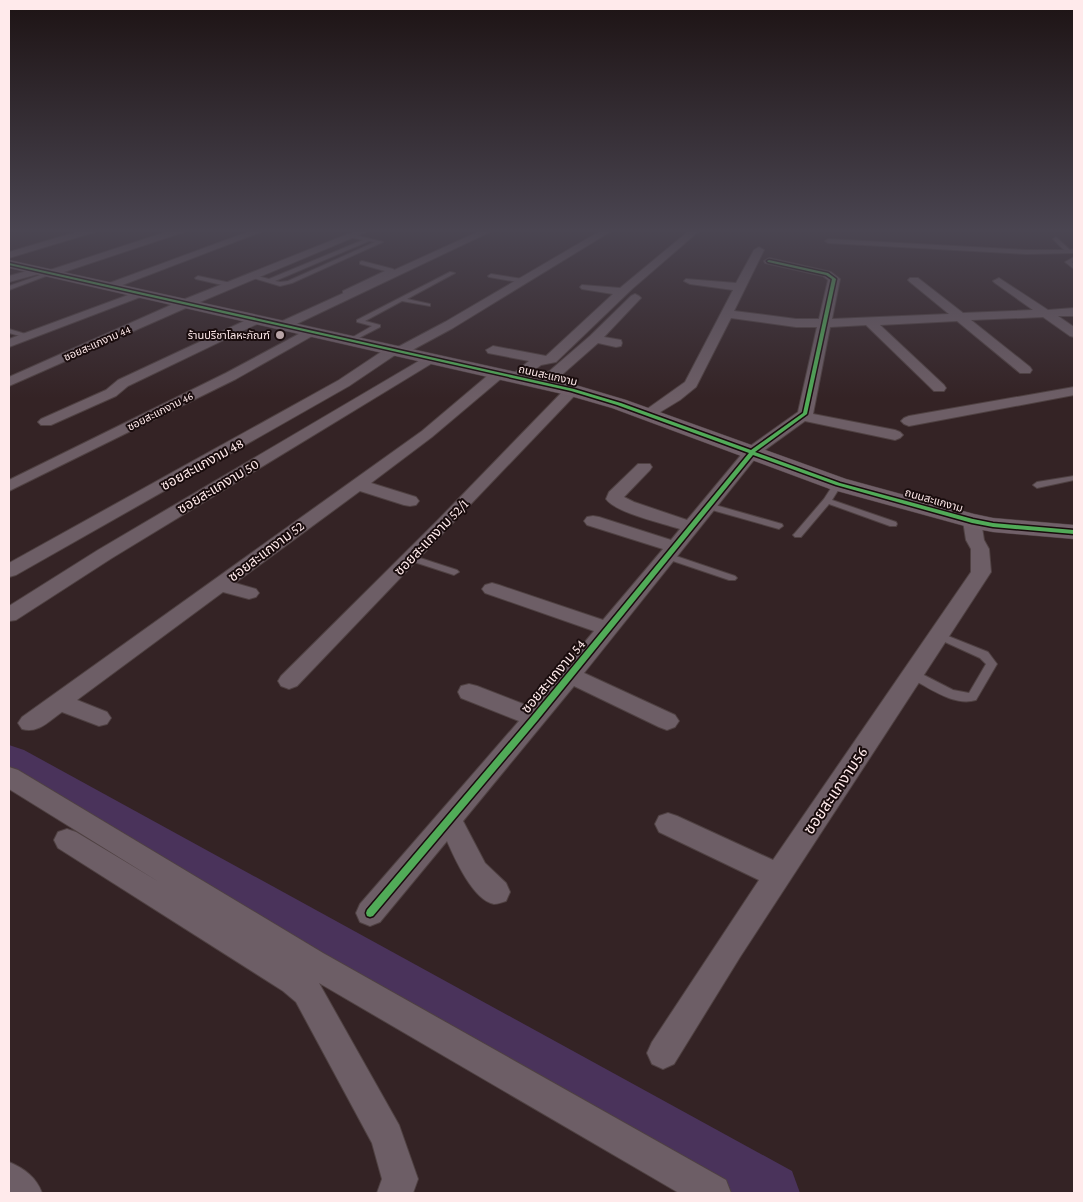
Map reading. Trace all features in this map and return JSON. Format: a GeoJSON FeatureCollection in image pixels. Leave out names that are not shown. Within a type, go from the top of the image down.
{"type":"FeatureCollection","features":[{"type":"Feature","properties":{"kind":"street","name":"ถนนสะแกงาม"},"geometry":{"type":"LineString","coordinates":[[104,286],[572,390],[647,414],[838,484],[972,521],[1074,532]]}},
{"type":"Feature","properties":{"kind":"street","name":"ซอยสะแกงาม 44"},"geometry":{"type":"LineString","coordinates":[[9,382],[228,286]]}},
{"type":"Feature","properties":{"kind":"street"},"geometry":{"type":"LineString","coordinates":[[282,326],[364,286]]}},
{"type":"Feature","properties":{"kind":"street","name":"ซอยสะแกงาม 48"},"geometry":{"type":"LineString","coordinates":[[9,571],[344,383],[395,351],[449,325],[514,286]]}},
{"type":"Feature","properties":{"kind":"street","name":"ซอยสะแกงาม 52"},"geometry":{"type":"LineString","coordinates":[[30,724],[507,376],[537,362],[551,359],[629,286]]}},
{"type":"Feature","properties":{"kind":"street"},"geometry":{"type":"LineString","coordinates":[[543,384],[594,339],[648,286]]}},
{"type":"Feature","properties":{"kind":"street"},"geometry":{"type":"LineString","coordinates":[[647,414],[675,397],[691,384],[728,314],[739,287],[732,286]]}},
{"type":"Feature","properties":{"kind":"street"},"geometry":{"type":"LineString","coordinates":[[832,286],[805,414],[802,416],[895,435]]}},
{"type":"Feature","properties":{"kind":"street"},"geometry":{"type":"LineString","coordinates":[[922,286],[1024,370]]}},
{"type":"Feature","properties":{"kind":"street"},"geometry":{"type":"LineString","coordinates":[[1006,286],[1074,333]]}},
{"type":"Feature","properties":{"kind":"street"},"geometry":{"type":"LineString","coordinates":[[586,287],[622,292]]}},
{"type":"Feature","properties":{"kind":"street"},"geometry":{"type":"LineString","coordinates":[[9,343],[139,294]]}},
{"type":"Feature","properties":{"kind":"street"},"geometry":{"type":"LineString","coordinates":[[728,314],[796,323],[824,323],[1074,312]]}},
{"type":"Feature","properties":{"kind":"street"},"geometry":{"type":"LineString","coordinates":[[46,422],[111,393],[123,383],[255,320]]}},
{"type":"Feature","properties":{"kind":"street"},"geometry":{"type":"LineString","coordinates":[[870,322],[939,388]]}},
{"type":"Feature","properties":{"kind":"street","name":"ซอยสะแกงาม 46"},"geometry":{"type":"LineString","coordinates":[[9,486],[231,376],[310,332]]}},
{"type":"Feature","properties":{"kind":"street"},"geometry":{"type":"LineString","coordinates":[[594,339],[616,343]]}},
{"type":"Feature","properties":{"kind":"street"},"geometry":{"type":"LineString","coordinates":[[492,350],[544,360]]}},
{"type":"Feature","properties":{"kind":"street","name":"ซอยสะแกงาม 50"},"geometry":{"type":"LineString","coordinates":[[9,614],[429,359]]}},
{"type":"Feature","properties":{"kind":"street","name":"ซอยสะแกงาม 52/1"},"geometry":{"type":"LineString","coordinates":[[289,681],[411,558],[572,390]]}},
{"type":"Feature","properties":{"kind":"street"},"geometry":{"type":"LineString","coordinates":[[909,421],[1074,391]]}},
{"type":"Feature","properties":{"kind":"street","name":"ซอยสะแกงาม 54"},"geometry":{"type":"LineString","coordinates":[[370,913],[570,675],[671,551],[689,526],[708,506],[752,452],[802,416]]}},
{"type":"Feature","properties":{"kind":"street"},"geometry":{"type":"LineString","coordinates":[[644,467],[615,496],[615,499],[628,506],[689,526]]}},
{"type":"Feature","properties":{"kind":"street"},"geometry":{"type":"LineString","coordinates":[[357,484],[410,501]]}},
{"type":"Feature","properties":{"kind":"street"},"geometry":{"type":"LineString","coordinates":[[593,521],[671,551]]}},
{"type":"Feature","properties":{"kind":"street","name":"ซอยสะแกงาม56"},"geometry":{"type":"LineString","coordinates":[[663,1053],[778,875],[981,572],[980,549],[975,540],[972,521]]}},
{"type":"Feature","properties":{"kind":"street"},"geometry":{"type":"LineString","coordinates":[[220,585],[249,593]]}},
{"type":"Feature","properties":{"kind":"street"},"geometry":{"type":"LineString","coordinates":[[492,589],[608,628]]}},
{"type":"Feature","properties":{"kind":"street"},"geometry":{"type":"LineString","coordinates":[[570,675],[667,721]]}},
{"type":"Feature","properties":{"kind":"street"},"geometry":{"type":"LineString","coordinates":[[469,692],[534,718]]}},
{"type":"Feature","properties":{"kind":"street"},"geometry":{"type":"LineString","coordinates":[[60,702],[99,718]]}},
{"type":"Feature","properties":{"kind":"street"},"geometry":{"type":"LineString","coordinates":[[9,777],[82,820],[312,963],[713,1193]]}},
{"type":"Feature","properties":{"kind":"street"},"geometry":{"type":"LineString","coordinates":[[449,819],[475,871],[496,892]]}},
{"type":"Feature","properties":{"kind":"street"},"geometry":{"type":"LineString","coordinates":[[668,824],[778,875]]}},
{"type":"Feature","properties":{"kind":"street"},"geometry":{"type":"LineString","coordinates":[[67,840],[294,981],[307,992],[387,1137],[400,1179],[395,1193]]}},
{"type":"Feature","properties":{"kind":"street"},"geometry":{"type":"LineString","coordinates":[[9,1180],[24,1193]]}},
{"type":"Feature","properties":{"kind":"lane"},"geometry":{"type":"LineString","coordinates":[[345,292],[359,286]]}},
{"type":"Feature","properties":{"kind":"lane"},"geometry":{"type":"LineString","coordinates":[[349,341],[376,329],[378,326],[359,321],[426,286]]}},
{"type":"Feature","properties":{"kind":"lane"},"geometry":{"type":"LineString","coordinates":[[400,299],[428,305]]}},
{"type":"Feature","properties":{"kind":"lane"},"geometry":{"type":"LineString","coordinates":[[9,330],[27,336]]}},
{"type":"Feature","properties":{"kind":"lane"},"geometry":{"type":"LineString","coordinates":[[1036,486],[1074,478]]}},
{"type":"Feature","properties":{"kind":"lane"},"geometry":{"type":"LineString","coordinates":[[798,536],[827,501],[838,484]]}},
{"type":"Feature","properties":{"kind":"lane"},"geometry":{"type":"LineString","coordinates":[[827,501],[893,524]]}},
{"type":"Feature","properties":{"kind":"lane"},"geometry":{"type":"LineString","coordinates":[[708,506],[779,526]]}},
{"type":"Feature","properties":{"kind":"lane"},"geometry":{"type":"LineString","coordinates":[[671,551],[732,578]]}},
{"type":"Feature","properties":{"kind":"lane"},"geometry":{"type":"LineString","coordinates":[[411,558],[454,572]]}},
{"type":"Feature","properties":{"kind":"lane"},"geometry":{"type":"LineString","coordinates":[[912,674],[964,698],[972,697],[992,664],[984,655],[938,635]]}},
{"type":"Feature","properties":{"kind":"waterway"},"geometry":{"type":"LineString","coordinates":[[9,761],[770,1193]]}},
{"type":"Feature","properties":{"kind":"cycle path"},"geometry":{"type":"LineString","coordinates":[[108,286],[572,390],[619,404],[838,484],[972,521],[993,525],[1074,532]]}},
{"type":"Feature","properties":{"kind":"cycle path"},"geometry":{"type":"LineString","coordinates":[[370,913],[535,718],[752,452],[805,414],[832,286]]}},
{"type":"Feature","properties":{"kind":"place","name":"ร้านปรีชาโลหะภัณฑ์"},"geometry":{"type":"Point","coordinates":[280,335]}}]}
